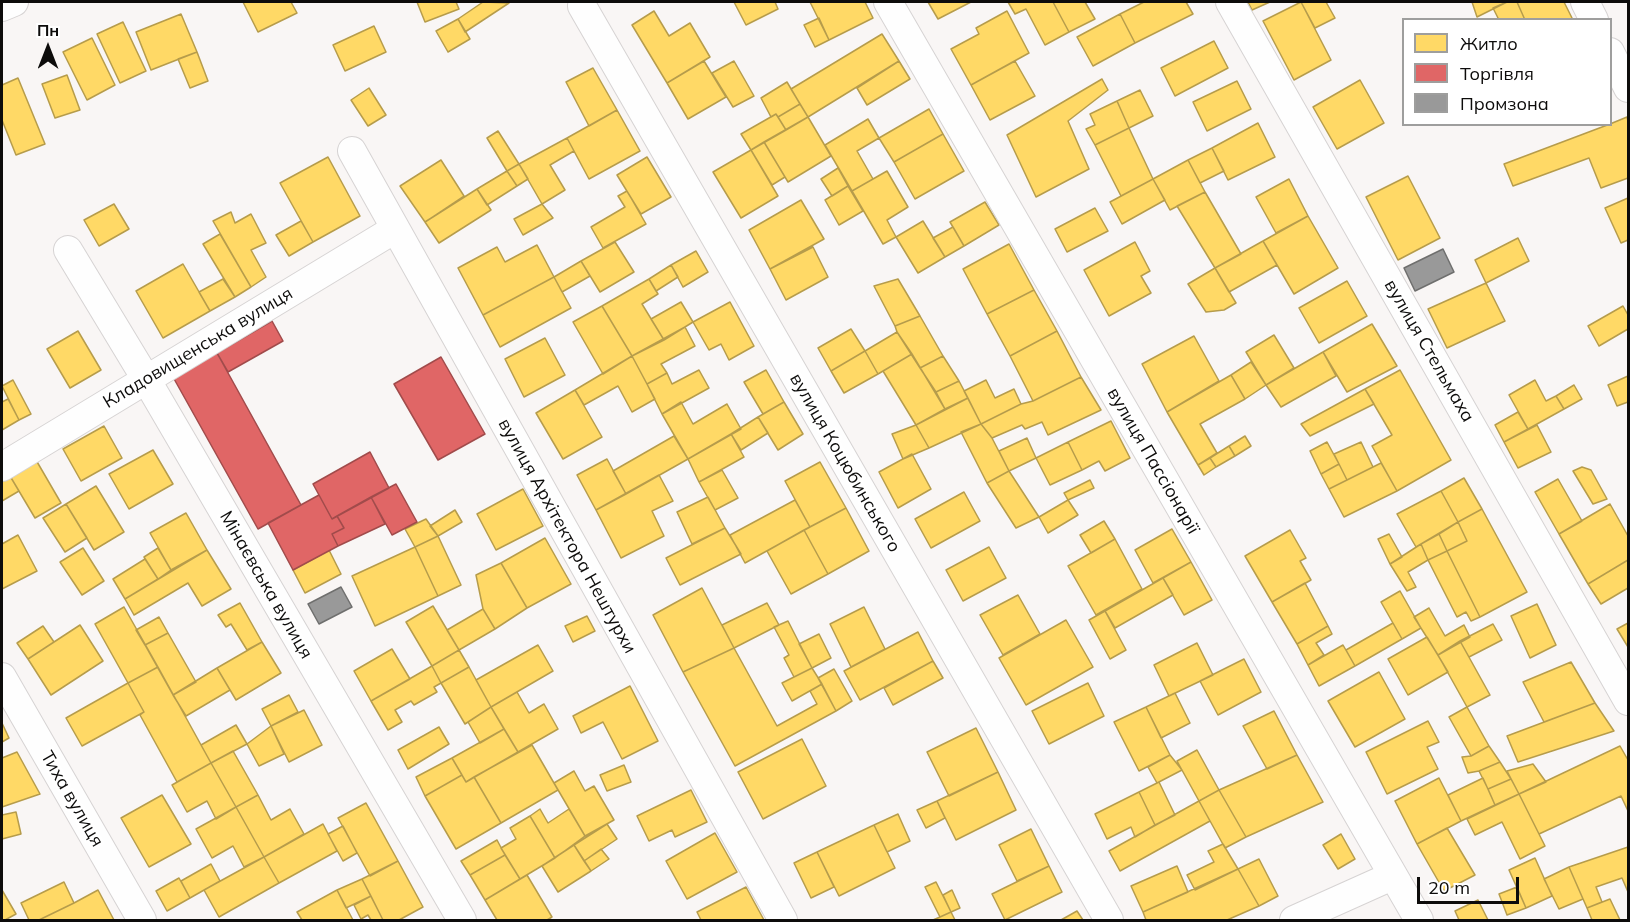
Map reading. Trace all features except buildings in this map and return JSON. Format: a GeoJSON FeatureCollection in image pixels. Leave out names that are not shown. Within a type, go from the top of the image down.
{"type":"FeatureCollection","features":[{"type":"Feature","properties":{"kind":"street"},"geometry":{"type":"LineString","coordinates":[[2,8],[14,2]]}},
{"type":"Feature","properties":{"kind":"street","name":"вулиця Пассіонарії"},"geometry":{"type":"LineString","coordinates":[[888,2],[1419,921]]}},
{"type":"Feature","properties":{"kind":"street","name":"вулиця Стельмаха"},"geometry":{"type":"LineString","coordinates":[[1230,2],[1629,701]]}},
{"type":"Feature","properties":{"kind":"street"},"geometry":{"type":"LineString","coordinates":[[1585,2],[1593,18]]}},
{"type":"Feature","properties":{"kind":"street","name":"вулиця Коцюбинського"},"geometry":{"type":"LineString","coordinates":[[582,6],[1109,921]]}},
{"type":"Feature","properties":{"kind":"street"},"geometry":{"type":"LineString","coordinates":[[1612,54],[1629,88]]}},
{"type":"Feature","properties":{"kind":"street","name":"вулиця Архітектора Нештурхи"},"geometry":{"type":"LineString","coordinates":[[352,151],[783,921]]}},
{"type":"Feature","properties":{"kind":"street","name":"Кладовищенська вулиця"},"geometry":{"type":"LineString","coordinates":[[2,466],[395,229]]}},
{"type":"Feature","properties":{"kind":"street","name":"Мінаєвська вулиця"},"geometry":{"type":"LineString","coordinates":[[68,250],[146,379],[462,921]]}},
{"type":"Feature","properties":{"kind":"street","name":"Тиха вулиця"},"geometry":{"type":"LineString","coordinates":[[2,677],[142,921]]}},
{"type":"Feature","properties":{"kind":"street"},"geometry":{"type":"LineString","coordinates":[[1294,921],[1392,876]]}}]}
